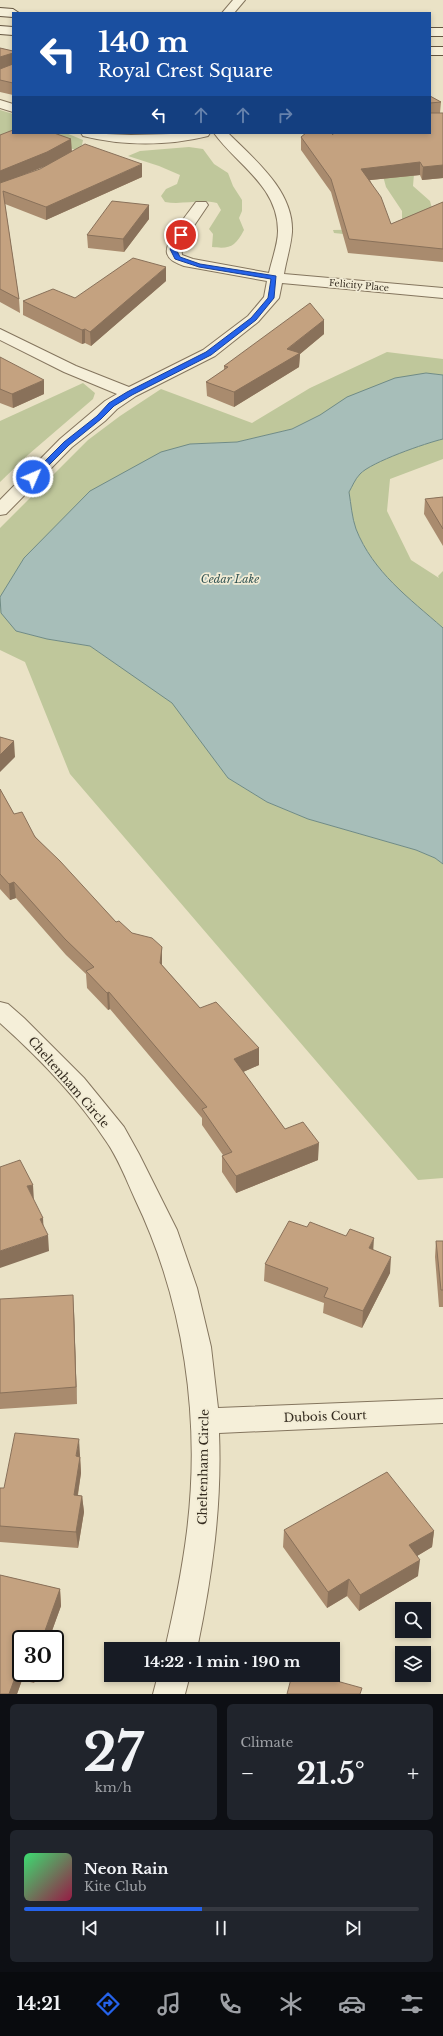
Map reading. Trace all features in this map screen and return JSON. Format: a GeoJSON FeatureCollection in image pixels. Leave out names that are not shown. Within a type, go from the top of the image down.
{"type":"FeatureCollection","features":[{"type":"Feature","properties":{"kind":"street"},"geometry":{"type":"LineString","coordinates":[[229,12],[239,0]]}},
{"type":"Feature","properties":{"kind":"street"},"geometry":{"type":"LineString","coordinates":[[0,12],[12,13]]}},
{"type":"Feature","properties":{"kind":"street"},"geometry":{"type":"LineString","coordinates":[[0,30],[12,31]]}},
{"type":"Feature","properties":{"kind":"street"},"geometry":{"type":"LineString","coordinates":[[431,32],[443,32]]}},
{"type":"Feature","properties":{"kind":"street"},"geometry":{"type":"LineString","coordinates":[[431,51],[443,51]]}},
{"type":"Feature","properties":{"kind":"street"},"geometry":{"type":"LineString","coordinates":[[0,104],[12,108]]}},
{"type":"Feature","properties":{"kind":"street"},"geometry":{"type":"LineString","coordinates":[[90,147],[94,144],[93,135],[124,140],[193,134]]}},
{"type":"Feature","properties":{"kind":"street"},"geometry":{"type":"LineString","coordinates":[[0,510],[66,443],[99,417],[111,405],[130,393],[209,353],[253,319],[271,298],[274,278],[279,264],[285,232],[284,218],[280,204],[265,179],[222,134]]}},
{"type":"Feature","properties":{"kind":"street","name":"Felicity Place"},"geometry":{"type":"LineString","coordinates":[[201,205],[174,245],[174,254],[177,258],[199,266],[274,278],[443,293]]}},
{"type":"Feature","properties":{"kind":"street"},"geometry":{"type":"LineString","coordinates":[[0,334],[70,369],[130,393]]}},
{"type":"Feature","properties":{"kind":"street","name":"Cheltenham Circle"},"geometry":{"type":"LineString","coordinates":[[0,1010],[27,1033],[70,1079],[115,1135],[153,1204],[173,1254],[189,1308],[200,1366],[206,1421],[203,1524],[188,1621],[183,1642]]}},
{"type":"Feature","properties":{"kind":"street","name":"Dubois Court"},"geometry":{"type":"LineString","coordinates":[[206,1421],[443,1411]]}},
{"type":"Feature","properties":{"kind":"street"},"geometry":{"type":"LineString","coordinates":[[169,1694],[172,1682]]}},
{"type":"Feature","properties":{"kind":"green space"},"geometry":{"type":"Polygon","coordinates":[[[0,110],[12,114],[12,132],[0,137],[0,110]]]}},
{"type":"Feature","properties":{"kind":"green space"},"geometry":{"type":"Polygon","coordinates":[[[25,134],[68,134],[83,140],[82,145],[76,150],[25,134]]]}},
{"type":"Feature","properties":{"kind":"green space"},"geometry":{"type":"Polygon","coordinates":[[[189,147],[203,149],[214,164],[228,173],[233,186],[242,200],[242,211],[239,218],[244,230],[238,240],[231,246],[223,248],[212,247],[213,234],[209,229],[221,210],[217,203],[165,202],[161,196],[166,189],[177,184],[180,175],[159,166],[128,156],[140,151],[189,147]]]}},
{"type":"Feature","properties":{"kind":"green space"},"geometry":{"type":"Polygon","coordinates":[[[414,174],[413,186],[430,201],[435,220],[388,229],[402,220],[402,211],[386,187],[383,176],[414,174]]]}},
{"type":"Feature","properties":{"kind":"green space"},"geometry":{"type":"Polygon","coordinates":[[[385,229],[352,235],[334,233],[333,230],[385,229]]]}},
{"type":"Feature","properties":{"kind":"green space"},"geometry":{"type":"Polygon","coordinates":[[[387,352],[443,359],[443,375],[426,373],[320,415],[292,429],[237,442],[190,444],[16,631],[47,639],[90,646],[173,703],[228,778],[267,802],[308,819],[416,850],[435,858],[443,864],[443,1178],[418,1180],[70,774],[25,662],[0,650],[0,528],[88,440],[120,416],[161,389],[252,423],[310,388],[387,352]]]}},
{"type":"Feature","properties":{"kind":"green space"},"geometry":{"type":"Polygon","coordinates":[[[83,383],[95,393],[93,399],[29,454],[0,482],[0,421],[83,383]]]}},
{"type":"Feature","properties":{"kind":"green space"},"geometry":{"type":"Polygon","coordinates":[[[443,439],[443,459],[390,479],[387,511],[411,560],[439,578],[438,576],[443,571],[443,628],[405,595],[372,558],[356,529],[349,492],[360,474],[366,469],[424,444],[443,439]]]}},
{"type":"Feature","properties":{"kind":"water","name":"Cedar Lake"},"geometry":{"type":"Polygon","coordinates":[[[426,373],[443,375],[443,439],[424,444],[366,469],[360,474],[349,492],[356,529],[372,558],[405,595],[443,628],[443,864],[435,858],[416,850],[308,819],[267,802],[228,778],[172,703],[90,646],[47,639],[16,631],[1,613],[0,597],[24,558],[90,491],[161,452],[190,444],[237,442],[292,429],[320,415],[347,397],[395,378],[426,373]]]}},
{"type":"Feature","properties":{"kind":"building"},"geometry":{"type":"Polygon","coordinates":[[[0,48],[12,51],[12,53],[0,57],[0,48]]]}},
{"type":"Feature","properties":{"kind":"building"},"geometry":{"type":"Polygon","coordinates":[[[12,64],[12,83],[0,80],[0,69],[12,64]]]}},
{"type":"Feature","properties":{"kind":"building"},"geometry":{"type":"Polygon","coordinates":[[[431,97],[441,102],[431,103],[431,97]]]}},
{"type":"Feature","properties":{"kind":"building"},"geometry":{"type":"Polygon","coordinates":[[[431,113],[443,113],[443,165],[423,167],[420,162],[361,169],[381,197],[391,224],[443,202],[443,249],[349,239],[331,179],[301,137],[305,134],[431,134],[431,113]]]}},
{"type":"Feature","properties":{"kind":"building"},"geometry":{"type":"Polygon","coordinates":[[[12,130],[12,134],[57,134],[71,139],[47,152],[0,171],[0,135],[12,130]]]}},
{"type":"Feature","properties":{"kind":"building"},"geometry":{"type":"Polygon","coordinates":[[[85,144],[142,164],[46,207],[3,191],[19,299],[0,289],[0,183],[40,169],[85,144]]]}},
{"type":"Feature","properties":{"kind":"building"},"geometry":{"type":"Polygon","coordinates":[[[112,201],[149,205],[123,239],[87,235],[112,201]]]}},
{"type":"Feature","properties":{"kind":"building"},"geometry":{"type":"Polygon","coordinates":[[[133,258],[166,267],[90,332],[85,329],[82,330],[23,301],[53,289],[75,298],[133,258]]]}},
{"type":"Feature","properties":{"kind":"building"},"geometry":{"type":"Polygon","coordinates":[[[310,303],[324,320],[287,349],[300,353],[234,392],[206,382],[228,367],[224,366],[310,303]]]}},
{"type":"Feature","properties":{"kind":"building"},"geometry":{"type":"Polygon","coordinates":[[[0,357],[44,380],[12,394],[0,389],[0,357]]]}},
{"type":"Feature","properties":{"kind":"building"},"geometry":{"type":"Polygon","coordinates":[[[443,497],[443,529],[425,499],[443,497]]]}},
{"type":"Feature","properties":{"kind":"building"},"geometry":{"type":"Polygon","coordinates":[[[0,737],[14,741],[0,755],[0,737]]]}},
{"type":"Feature","properties":{"kind":"building"},"geometry":{"type":"Polygon","coordinates":[[[0,789],[14,814],[22,812],[35,837],[60,861],[116,922],[119,921],[132,933],[152,938],[162,947],[160,963],[200,1008],[216,1002],[259,1048],[234,1059],[285,1129],[303,1122],[319,1143],[236,1176],[222,1156],[232,1152],[202,1109],[207,1107],[109,992],[107,993],[86,971],[94,967],[65,939],[14,882],[9,884],[0,874],[0,789]]]}},
{"type":"Feature","properties":{"kind":"building"},"geometry":{"type":"Polygon","coordinates":[[[20,1160],[33,1185],[27,1186],[43,1218],[40,1219],[48,1235],[0,1251],[0,1167],[20,1160]]]}},
{"type":"Feature","properties":{"kind":"building"},"geometry":{"type":"Polygon","coordinates":[[[289,1221],[307,1227],[310,1222],[346,1236],[350,1229],[374,1238],[369,1248],[391,1257],[363,1311],[324,1297],[328,1288],[265,1264],[289,1221]]]}},
{"type":"Feature","properties":{"kind":"building"},"geometry":{"type":"Polygon","coordinates":[[[436,1241],[443,1241],[443,1290],[441,1290],[436,1241]]]}},
{"type":"Feature","properties":{"kind":"building"},"geometry":{"type":"Polygon","coordinates":[[[73,1295],[76,1387],[0,1393],[0,1299],[73,1295]]]}},
{"type":"Feature","properties":{"kind":"building"},"geometry":{"type":"Polygon","coordinates":[[[15,1433],[79,1439],[76,1456],[80,1457],[74,1495],[82,1496],[76,1532],[0,1526],[0,1488],[4,1488],[15,1433]]]}},
{"type":"Feature","properties":{"kind":"building"},"geometry":{"type":"Polygon","coordinates":[[[387,1472],[434,1531],[409,1545],[420,1560],[360,1595],[349,1579],[328,1592],[284,1530],[387,1472]]]}},
{"type":"Feature","properties":{"kind":"building"},"geometry":{"type":"Polygon","coordinates":[[[0,1575],[60,1589],[45,1630],[12,1630],[12,1682],[13,1682],[9,1694],[0,1694],[0,1575]]]}},
{"type":"Feature","properties":{"kind":"building"},"geometry":{"type":"Polygon","coordinates":[[[290,1682],[340,1682],[362,1688],[360,1694],[287,1694],[290,1682]]]}},
{"type":"Feature","properties":{"kind":"route"},"geometry":{"type":"LineString","coordinates":[[33,477],[66,443],[99,417],[111,405],[130,393],[209,353],[253,319],[271,298],[274,278],[199,266],[177,258],[173,249],[181,235]]}}]}
